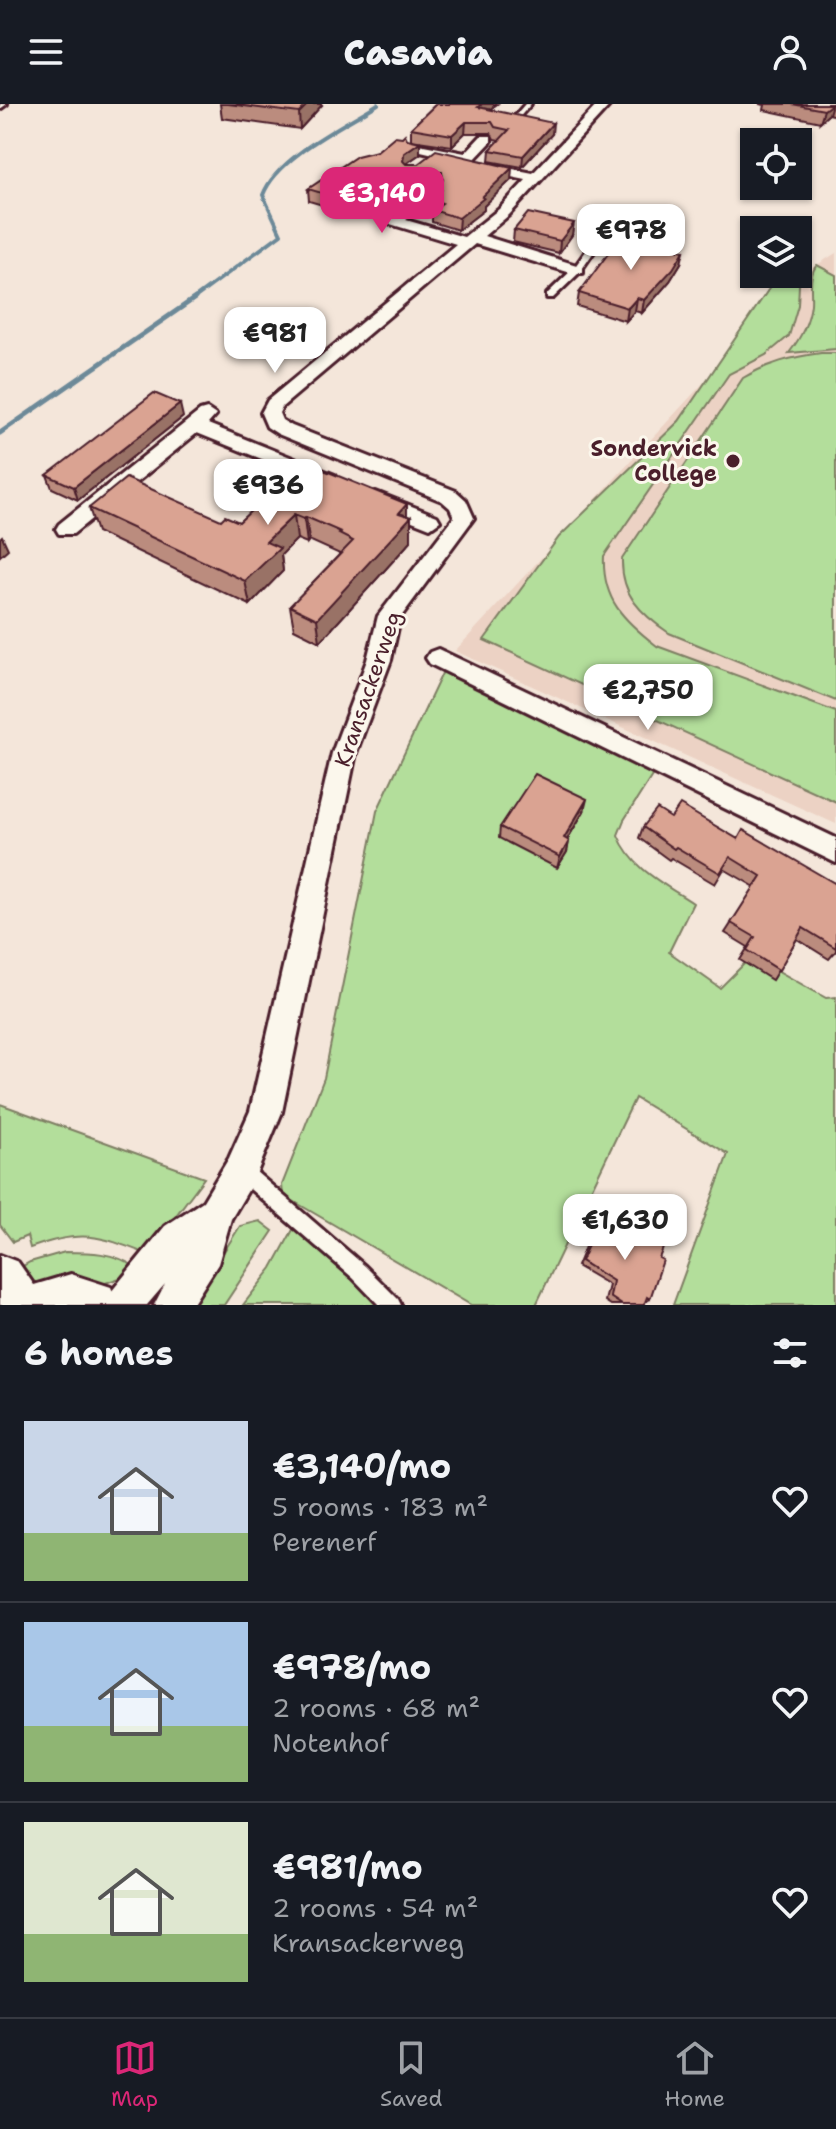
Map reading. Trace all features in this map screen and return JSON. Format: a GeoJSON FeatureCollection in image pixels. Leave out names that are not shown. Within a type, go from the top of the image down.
{"type":"FeatureCollection","features":[{"type":"Feature","properties":{"kind":"main road"},"geometry":{"type":"LineString","coordinates":[[0,1280],[17,1305]]}},
{"type":"Feature","properties":{"kind":"main road"},"geometry":{"type":"LineString","coordinates":[[47,1305],[71,1299],[93,1305]]}},
{"type":"Feature","properties":{"kind":"street","name":"Kransackerweg"},"geometry":{"type":"LineString","coordinates":[[172,1305],[206,1252],[215,1213],[241,1170],[266,1112],[344,753],[379,660],[383,632],[403,595],[464,518],[459,505],[449,496],[274,423],[270,413],[274,404],[504,212],[535,178],[569,130],[605,104]]}},
{"type":"Feature","properties":{"kind":"street"},"geometry":{"type":"LineString","coordinates":[[514,120],[529,123]]}},
{"type":"Feature","properties":{"kind":"street"},"geometry":{"type":"LineString","coordinates":[[486,139],[463,163],[535,178]]}},
{"type":"Feature","properties":{"kind":"street"},"geometry":{"type":"LineString","coordinates":[[413,145],[469,157]]}},
{"type":"Feature","properties":{"kind":"street"},"geometry":{"type":"LineString","coordinates":[[424,160],[437,151]]}},
{"type":"Feature","properties":{"kind":"street"},"geometry":{"type":"LineString","coordinates":[[435,189],[395,221],[577,270]]}},
{"type":"Feature","properties":{"kind":"street"},"geometry":{"type":"LineString","coordinates":[[66,529],[201,420],[313,473],[430,521]]}},
{"type":"Feature","properties":{"kind":"street"},"geometry":{"type":"LineString","coordinates":[[313,473],[336,451]]}},
{"type":"Feature","properties":{"kind":"street"},"geometry":{"type":"LineString","coordinates":[[438,658],[836,851]]}},
{"type":"Feature","properties":{"kind":"street","name":"Kransackerweg"},"geometry":{"type":"LineString","coordinates":[[124,1305],[177,1238],[215,1213]]}},
{"type":"Feature","properties":{"kind":"lane"},"geometry":{"type":"LineString","coordinates":[[514,120],[528,104]]}},
{"type":"Feature","properties":{"kind":"lane"},"geometry":{"type":"LineString","coordinates":[[550,296],[577,270],[596,243]]}},
{"type":"Feature","properties":{"kind":"lane"},"geometry":{"type":"LineString","coordinates":[[241,1170],[359,1272],[392,1305]]}},
{"type":"Feature","properties":{"kind":"shaded area","name":"Sondervick College"},"geometry":{"type":"Polygon","coordinates":[[[836,253],[836,824],[455,651],[791,288],[812,288],[812,268],[836,253]]]}},
{"type":"Feature","properties":{"kind":"green space"},"geometry":{"type":"Polygon","coordinates":[[[817,265],[836,275],[836,349],[789,353],[808,317],[817,265]]]}},
{"type":"Feature","properties":{"kind":"green space"},"geometry":{"type":"Polygon","coordinates":[[[769,288],[799,288],[798,305],[789,336],[766,355],[729,374],[604,556],[604,571],[617,607],[634,627],[657,646],[836,712],[836,802],[484,640],[559,537],[679,421],[769,288]]]}},
{"type":"Feature","properties":{"kind":"green space"},"geometry":{"type":"Polygon","coordinates":[[[836,353],[836,701],[669,633],[642,611],[629,593],[622,559],[743,378],[780,361],[836,353]]]}},
{"type":"Feature","properties":{"kind":"green space"},"geometry":{"type":"Polygon","coordinates":[[[444,669],[657,768],[618,835],[640,866],[693,903],[669,952],[720,988],[752,956],[826,998],[836,997],[836,1305],[673,1305],[728,1154],[635,1098],[536,1305],[471,1305],[283,1195],[282,1185],[324,1078],[377,811],[444,669]]]}},
{"type":"Feature","properties":{"kind":"green space"},"geometry":{"type":"Polygon","coordinates":[[[0,1104],[204,1178],[147,1254],[115,1242],[89,1237],[63,1238],[30,1248],[27,1236],[13,1242],[0,1225],[0,1104]]]}},
{"type":"Feature","properties":{"kind":"green space"},"geometry":{"type":"Polygon","coordinates":[[[260,1221],[273,1231],[224,1305],[190,1305],[240,1226],[260,1221]]]}},
{"type":"Feature","properties":{"kind":"green space"},"geometry":{"type":"Polygon","coordinates":[[[295,1226],[396,1305],[243,1305],[272,1268],[295,1226]]]}},
{"type":"Feature","properties":{"kind":"green space"},"geometry":{"type":"Polygon","coordinates":[[[65,1252],[110,1256],[135,1267],[131,1274],[100,1285],[33,1283],[14,1271],[30,1262],[65,1252]]]}},
{"type":"Feature","properties":{"kind":"building"},"geometry":{"type":"Polygon","coordinates":[[[228,104],[308,104],[299,113],[228,104]]]}},
{"type":"Feature","properties":{"kind":"building"},"geometry":{"type":"Polygon","coordinates":[[[436,104],[482,104],[478,107],[553,123],[523,156],[490,150],[509,130],[495,127],[492,122],[466,122],[452,135],[411,128],[436,104]]]}},
{"type":"Feature","properties":{"kind":"building"},"geometry":{"type":"Polygon","coordinates":[[[792,104],[832,104],[824,110],[792,104]]]}},
{"type":"Feature","properties":{"kind":"building"},"geometry":{"type":"Polygon","coordinates":[[[405,134],[407,139],[420,142],[404,153],[403,161],[406,164],[418,164],[436,150],[512,168],[484,198],[459,218],[432,210],[442,203],[430,199],[441,190],[435,188],[443,180],[442,172],[428,172],[415,183],[398,178],[371,197],[366,196],[355,203],[308,189],[357,156],[377,151],[395,136],[405,134]]]}},
{"type":"Feature","properties":{"kind":"building"},"geometry":{"type":"Polygon","coordinates":[[[528,213],[574,223],[560,241],[514,230],[528,213]]]}},
{"type":"Feature","properties":{"kind":"building"},"geometry":{"type":"Polygon","coordinates":[[[621,236],[684,251],[673,269],[644,300],[637,298],[628,308],[579,293],[621,236]]]}},
{"type":"Feature","properties":{"kind":"building"},"geometry":{"type":"Polygon","coordinates":[[[154,393],[180,404],[74,487],[47,475],[154,393]]]}},
{"type":"Feature","properties":{"kind":"building"},"geometry":{"type":"Polygon","coordinates":[[[304,462],[407,504],[399,513],[411,517],[317,619],[290,606],[353,541],[339,534],[341,532],[294,515],[266,542],[280,548],[245,581],[89,508],[126,478],[221,520],[225,516],[239,522],[304,462]]]}},
{"type":"Feature","properties":{"kind":"building"},"geometry":{"type":"Polygon","coordinates":[[[535,774],[587,799],[564,838],[569,841],[560,857],[500,827],[535,774]]]}},
{"type":"Feature","properties":{"kind":"building"},"geometry":{"type":"Polygon","coordinates":[[[680,805],[738,839],[743,830],[836,884],[836,948],[803,928],[779,970],[747,950],[755,937],[731,923],[761,876],[730,857],[720,873],[676,847],[674,849],[643,827],[657,809],[671,818],[680,805]]]}},
{"type":"Feature","properties":{"kind":"building"},"geometry":{"type":"Polygon","coordinates":[[[599,1220],[623,1234],[627,1224],[664,1246],[659,1258],[663,1260],[650,1299],[647,1297],[644,1305],[622,1305],[610,1297],[613,1281],[581,1261],[599,1220]]]}},
{"type":"Feature","properties":{"kind":"waterway"},"geometry":{"type":"LineString","coordinates":[[192,300],[281,234],[263,195],[282,168],[313,143],[378,104]]}},
{"type":"Feature","properties":{"kind":"waterway"},"geometry":{"type":"LineString","coordinates":[[0,433],[195,298]]}},
{"type":"Feature","properties":{"kind":"place","name":"Sondervick College"},"geometry":{"type":"Point","coordinates":[733,461]}}]}
